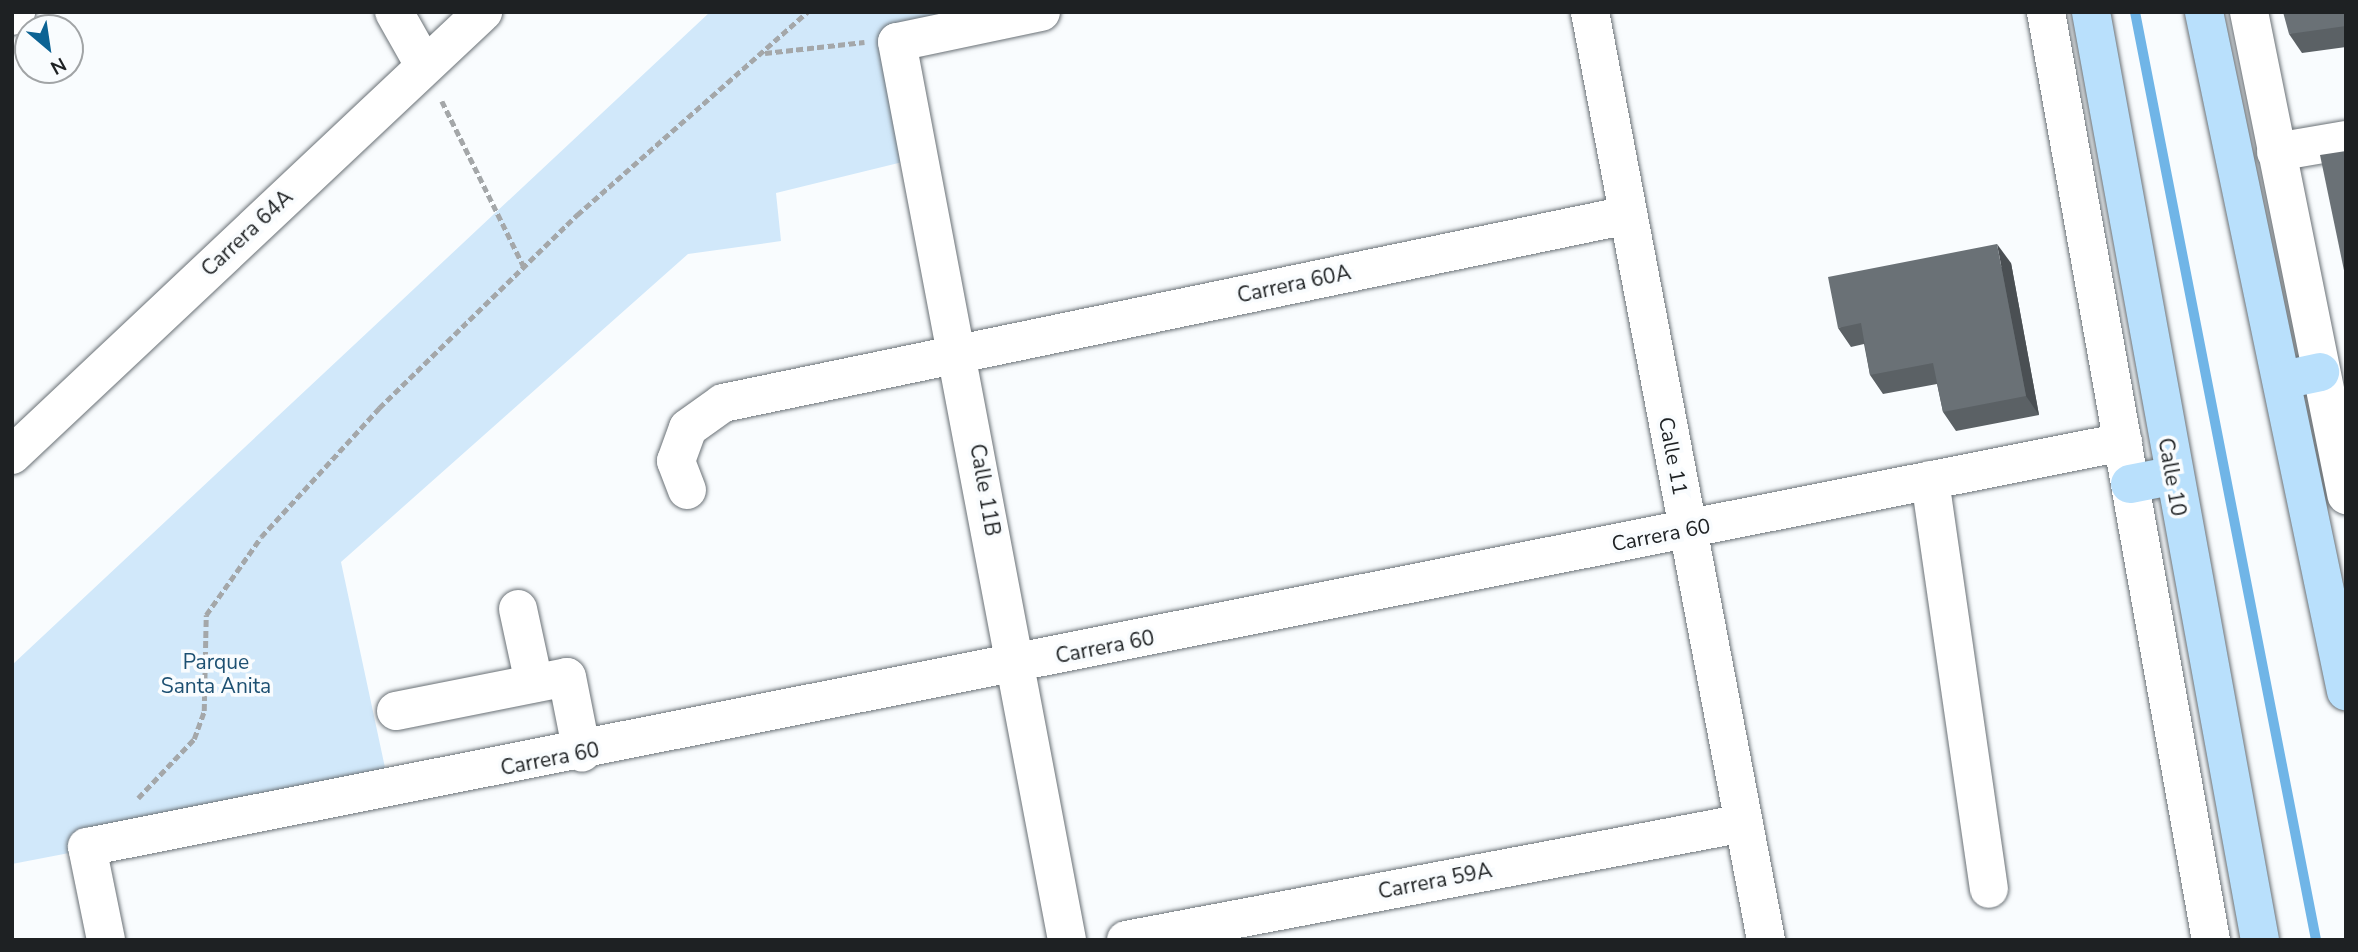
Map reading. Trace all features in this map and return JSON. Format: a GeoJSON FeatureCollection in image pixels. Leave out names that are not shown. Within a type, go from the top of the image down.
{"type":"FeatureCollection","features":[{"type":"Feature","properties":{"kind":"main road","name":"Calle 10"},"geometry":{"type":"LineString","coordinates":[[2091,12],[2171,476],[2260,940]]}},
{"type":"Feature","properties":{"kind":"main road"},"geometry":{"type":"LineString","coordinates":[[2204,12],[2346,691]]}},
{"type":"Feature","properties":{"kind":"main road"},"geometry":{"type":"LineString","coordinates":[[2283,380],[2320,372]]}},
{"type":"Feature","properties":{"kind":"main road"},"geometry":{"type":"LineString","coordinates":[[2130,484],[2171,476]]}},
{"type":"Feature","properties":{"kind":"street"},"geometry":{"type":"LineString","coordinates":[[394,12],[424,65]]}},
{"type":"Feature","properties":{"kind":"street","name":"Carrera 64A"},"geometry":{"type":"LineString","coordinates":[[12,455],[483,12]]}},
{"type":"Feature","properties":{"kind":"street"},"geometry":{"type":"LineString","coordinates":[[897,42],[1041,12]]}},
{"type":"Feature","properties":{"kind":"street","name":"Calle 11"},"geometry":{"type":"LineString","coordinates":[[1590,12],[1766,940]]}},
{"type":"Feature","properties":{"kind":"street","name":"Calle 10"},"geometry":{"type":"LineString","coordinates":[[2046,12],[2211,940]]}},
{"type":"Feature","properties":{"kind":"street"},"geometry":{"type":"LineString","coordinates":[[2249,12],[2346,495]]}},
{"type":"Feature","properties":{"kind":"street","name":"Calle 11B"},"geometry":{"type":"LineString","coordinates":[[897,42],[960,353],[1068,940]]}},
{"type":"Feature","properties":{"kind":"street"},"geometry":{"type":"LineString","coordinates":[[2276,152],[2346,140]]}},
{"type":"Feature","properties":{"kind":"street","name":"Carrera 60A"},"geometry":{"type":"LineString","coordinates":[[687,490],[676,461],[688,428],[723,403],[1628,215]]}},
{"type":"Feature","properties":{"kind":"street","name":"Carrera 60"},"geometry":{"type":"LineString","coordinates":[[106,940],[87,847],[582,753],[2123,442]]}},
{"type":"Feature","properties":{"kind":"street"},"geometry":{"type":"LineString","coordinates":[[1930,480],[1989,889]]}},
{"type":"Feature","properties":{"kind":"street"},"geometry":{"type":"LineString","coordinates":[[519,610],[534,683]]}},
{"type":"Feature","properties":{"kind":"street"},"geometry":{"type":"LineString","coordinates":[[397,710],[567,677],[582,753]]}},
{"type":"Feature","properties":{"kind":"street","name":"Carrera 59A"},"geometry":{"type":"LineString","coordinates":[[1126,940],[1744,823]]}},
{"type":"Feature","properties":{"kind":"path"},"geometry":{"type":"LineString","coordinates":[[131,807],[194,739],[204,711],[206,615],[261,537],[379,408],[524,267],[807,12]]}},
{"type":"Feature","properties":{"kind":"path"},"geometry":{"type":"LineString","coordinates":[[764,53],[829,41],[897,42]]}},
{"type":"Feature","properties":{"kind":"path"},"geometry":{"type":"LineString","coordinates":[[424,65],[524,267]]}},
{"type":"Feature","properties":{"kind":"green space","name":"Parque Santa Anita"},"geometry":{"type":"Polygon","coordinates":[[[710,12],[1041,12],[897,42],[923,157],[776,193],[781,241],[688,254],[341,562],[390,791],[12,864],[12,665],[710,12]]]}},
{"type":"Feature","properties":{"kind":"building"},"geometry":{"type":"Polygon","coordinates":[[[2283,12],[2346,12],[2346,26],[2289,34],[2283,12]]]}},
{"type":"Feature","properties":{"kind":"building"},"geometry":{"type":"Polygon","coordinates":[[[2346,151],[2346,280],[2320,155],[2346,151]]]}},
{"type":"Feature","properties":{"kind":"building"},"geometry":{"type":"Polygon","coordinates":[[[1997,244],[2026,396],[1943,412],[1933,363],[1870,375],[1861,323],[1838,328],[1828,277],[1997,244]]]}},
{"type":"Feature","properties":{"kind":"waterway"},"geometry":{"type":"LineString","coordinates":[[2135,12],[2316,940]]}}]}
